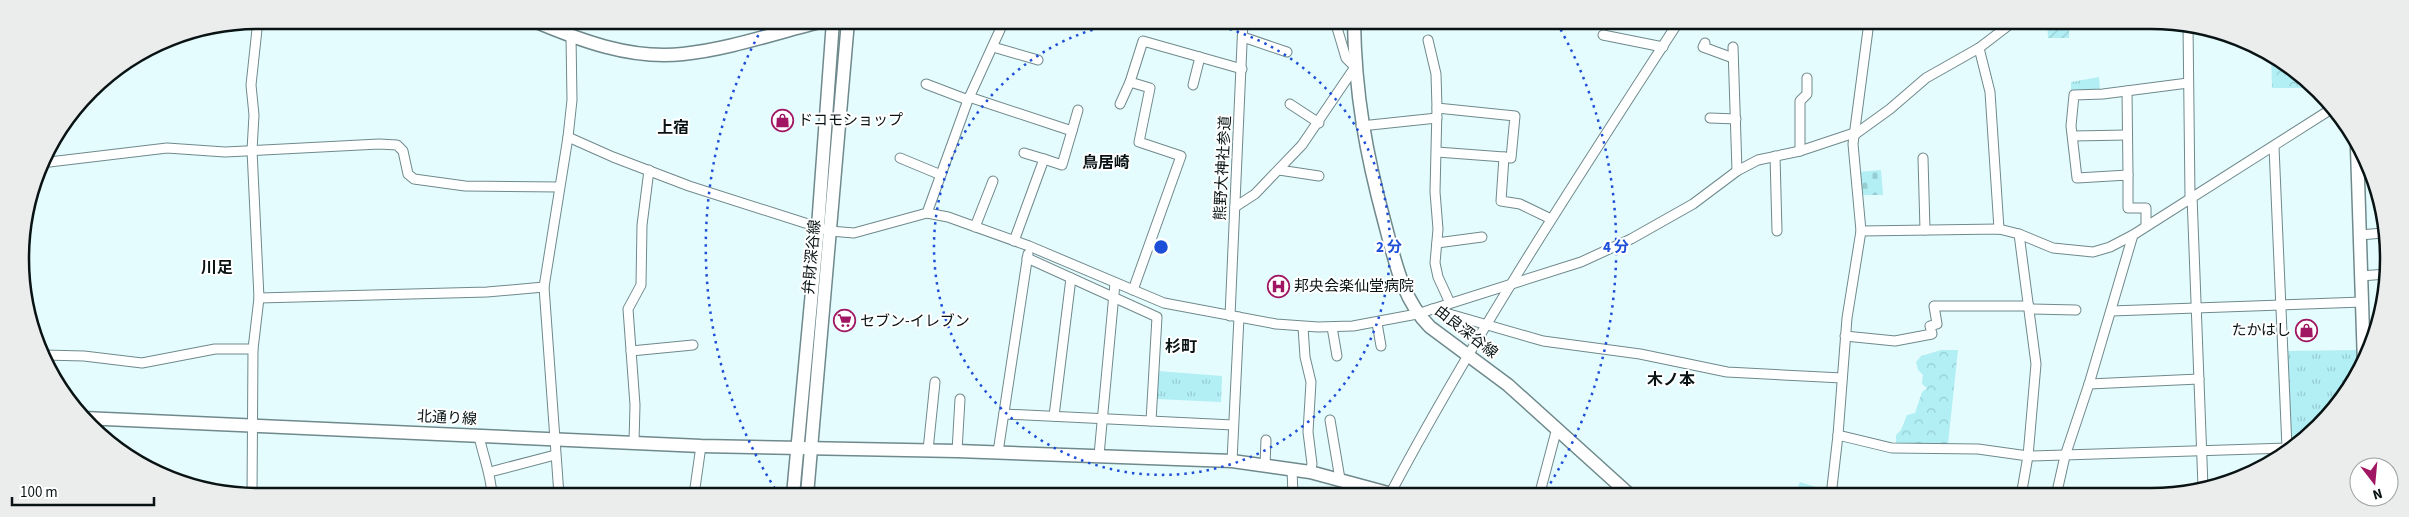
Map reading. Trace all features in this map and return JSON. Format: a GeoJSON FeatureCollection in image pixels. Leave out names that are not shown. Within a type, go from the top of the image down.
{"type":"FeatureCollection","features":[{"type":"Feature","properties":{"kind":"main road"},"geometry":{"type":"LineString","coordinates":[[563,29],[571,36],[611,48],[636,53],[681,55],[792,29]]}},
{"type":"Feature","properties":{"kind":"main road","name":"弁財深谷線"},"geometry":{"type":"LineString","coordinates":[[807,488],[824,229],[833,29]]}},
{"type":"Feature","properties":{"kind":"main road","name":"弁財深谷線"},"geometry":{"type":"LineString","coordinates":[[794,488],[847,29]]}},
{"type":"Feature","properties":{"kind":"main road","name":"由良深谷線"},"geometry":{"type":"LineString","coordinates":[[1354,29],[1355,67],[1361,126],[1370,169],[1398,273],[1417,314],[1430,327],[1508,385],[1622,488]]}},
{"type":"Feature","properties":{"kind":"main road"},"geometry":{"type":"LineString","coordinates":[[2357,158],[2363,345]]}},
{"type":"Feature","properties":{"kind":"main road","name":"北通り線"},"geometry":{"type":"LineString","coordinates":[[94,418],[701,446],[810,450],[928,450],[1232,461],[1310,472],[1370,488]]}},
{"type":"Feature","properties":{"kind":"street"},"geometry":{"type":"LineString","coordinates":[[252,488],[253,349],[259,298],[252,150],[254,114],[251,75],[257,29]]}},
{"type":"Feature","properties":{"kind":"street"},"geometry":{"type":"LineString","coordinates":[[927,213],[969,99],[1001,29]]}},
{"type":"Feature","properties":{"kind":"street","name":"熊野大神社参道"},"geometry":{"type":"LineString","coordinates":[[1232,461],[1235,207],[1243,29]]}},
{"type":"Feature","properties":{"kind":"street"},"geometry":{"type":"LineString","coordinates":[[1235,207],[1255,194],[1279,170],[1319,123],[1355,67],[1346,58],[1337,29]]}},
{"type":"Feature","properties":{"kind":"street"},"geometry":{"type":"LineString","coordinates":[[1397,488],[1468,354],[1551,219],[1675,29]]}},
{"type":"Feature","properties":{"kind":"street"},"geometry":{"type":"LineString","coordinates":[[1832,488],[1838,435],[1845,336],[1861,231],[1853,148],[1868,29]]}},
{"type":"Feature","properties":{"kind":"street"},"geometry":{"type":"LineString","coordinates":[[568,137],[613,157],[696,189],[824,229],[854,233],[927,213],[1029,246],[1172,305],[1303,327],[1332,327],[1376,323],[1417,314],[1551,272],[1606,251],[1697,201],[1737,170],[1758,160],[1800,151],[1854,134],[1890,109],[1926,78],[1979,48],[2004,29]]}},
{"type":"Feature","properties":{"kind":"street"},"geometry":{"type":"LineString","coordinates":[[2188,32],[2191,197],[2203,482]]}},
{"type":"Feature","properties":{"kind":"street"},"geometry":{"type":"LineString","coordinates":[[1603,35],[1663,47]]}},
{"type":"Feature","properties":{"kind":"street"},"geometry":{"type":"LineString","coordinates":[[559,488],[555,455],[544,287],[568,137],[572,100],[571,36]]}},
{"type":"Feature","properties":{"kind":"street"},"geometry":{"type":"LineString","coordinates":[[1243,37],[1287,52]]}},
{"type":"Feature","properties":{"kind":"street"},"geometry":{"type":"LineString","coordinates":[[1428,40],[1436,74],[1437,152],[1435,192],[1438,218],[1435,263],[1438,277],[1450,303]]}},
{"type":"Feature","properties":{"kind":"street"},"geometry":{"type":"LineString","coordinates":[[1120,104],[1130,82],[1144,41],[1242,69]]}},
{"type":"Feature","properties":{"kind":"street"},"geometry":{"type":"LineString","coordinates":[[1704,43],[1703,47],[1734,58]]}},
{"type":"Feature","properties":{"kind":"street"},"geometry":{"type":"LineString","coordinates":[[993,47],[1038,60]]}},
{"type":"Feature","properties":{"kind":"street"},"geometry":{"type":"LineString","coordinates":[[1733,47],[1737,170]]}},
{"type":"Feature","properties":{"kind":"street"},"geometry":{"type":"LineString","coordinates":[[1979,48],[1990,92],[2000,229]]}},
{"type":"Feature","properties":{"kind":"street"},"geometry":{"type":"LineString","coordinates":[[1192,84],[1200,57]]}},
{"type":"Feature","properties":{"kind":"street"},"geometry":{"type":"LineString","coordinates":[[1800,151],[1800,101],[1807,94],[1807,78]]}},
{"type":"Feature","properties":{"kind":"street"},"geometry":{"type":"LineString","coordinates":[[1130,82],[1150,88],[1139,142],[1181,156],[1133,290]]}},
{"type":"Feature","properties":{"kind":"street"},"geometry":{"type":"LineString","coordinates":[[2128,175],[2077,178],[2073,136],[2074,95],[2127,91],[2188,83]]}},
{"type":"Feature","properties":{"kind":"street"},"geometry":{"type":"LineString","coordinates":[[926,84],[1072,130]]}},
{"type":"Feature","properties":{"kind":"street"},"geometry":{"type":"LineString","coordinates":[[2127,91],[2128,208],[2146,208],[2146,226]]}},
{"type":"Feature","properties":{"kind":"street"},"geometry":{"type":"LineString","coordinates":[[1290,104],[1319,123]]}},
{"type":"Feature","properties":{"kind":"street"},"geometry":{"type":"LineString","coordinates":[[1024,154],[1062,165],[1078,110]]}},
{"type":"Feature","properties":{"kind":"street"},"geometry":{"type":"LineString","coordinates":[[1861,231],[2000,229],[2019,234],[2053,248],[2093,252],[2133,235],[2327,112]]}},
{"type":"Feature","properties":{"kind":"street"},"geometry":{"type":"LineString","coordinates":[[1361,126],[1437,113],[1515,116],[1511,158],[1437,152]]}},
{"type":"Feature","properties":{"kind":"street"},"geometry":{"type":"LineString","coordinates":[[1710,118],[1736,119]]}},
{"type":"Feature","properties":{"kind":"street"},"geometry":{"type":"LineString","coordinates":[[2073,136],[2127,135]]}},
{"type":"Feature","properties":{"kind":"street"},"geometry":{"type":"LineString","coordinates":[[50,162],[167,148],[225,152],[379,144],[398,145],[403,151],[408,174],[414,180],[465,186],[559,187]]}},
{"type":"Feature","properties":{"kind":"street"},"geometry":{"type":"LineString","coordinates":[[2274,147],[2289,442]]}},
{"type":"Feature","properties":{"kind":"street"},"geometry":{"type":"LineString","coordinates":[[1775,156],[1777,231]]}},
{"type":"Feature","properties":{"kind":"street"},"geometry":{"type":"LineString","coordinates":[[900,158],[941,175]]}},
{"type":"Feature","properties":{"kind":"street"},"geometry":{"type":"LineString","coordinates":[[1504,158],[1501,201],[1520,204],[1551,219]]}},
{"type":"Feature","properties":{"kind":"street"},"geometry":{"type":"LineString","coordinates":[[1923,158],[1925,230]]}},
{"type":"Feature","properties":{"kind":"street"},"geometry":{"type":"LineString","coordinates":[[1014,241],[1044,159]]}},
{"type":"Feature","properties":{"kind":"street"},"geometry":{"type":"LineString","coordinates":[[634,442],[635,405],[628,309],[641,284],[642,225],[649,170]]}},
{"type":"Feature","properties":{"kind":"street"},"geometry":{"type":"LineString","coordinates":[[1279,170],[1318,176]]}},
{"type":"Feature","properties":{"kind":"street"},"geometry":{"type":"LineString","coordinates":[[975,227],[993,181]]}},
{"type":"Feature","properties":{"kind":"street"},"geometry":{"type":"LineString","coordinates":[[2360,235],[2379,233]]}},
{"type":"Feature","properties":{"kind":"street"},"geometry":{"type":"LineString","coordinates":[[2019,234],[2036,364],[2028,456],[2022,488]]}},
{"type":"Feature","properties":{"kind":"street"},"geometry":{"type":"LineString","coordinates":[[2058,488],[2065,456],[2089,384],[2133,235]]}},
{"type":"Feature","properties":{"kind":"street"},"geometry":{"type":"LineString","coordinates":[[1437,243],[1482,237]]}},
{"type":"Feature","properties":{"kind":"street"},"geometry":{"type":"LineString","coordinates":[[998,452],[1029,246]]}},
{"type":"Feature","properties":{"kind":"street"},"geometry":{"type":"LineString","coordinates":[[1027,258],[1157,317],[1151,421]]}},
{"type":"Feature","properties":{"kind":"street"},"geometry":{"type":"LineString","coordinates":[[2361,276],[2380,274]]}},
{"type":"Feature","properties":{"kind":"street"},"geometry":{"type":"LineString","coordinates":[[1054,416],[1071,278]]}},
{"type":"Feature","properties":{"kind":"street"},"geometry":{"type":"LineString","coordinates":[[1100,455],[1101,420],[1115,283]]}},
{"type":"Feature","properties":{"kind":"street"},"geometry":{"type":"LineString","coordinates":[[259,298],[487,292],[544,287]]}},
{"type":"Feature","properties":{"kind":"street"},"geometry":{"type":"LineString","coordinates":[[2111,311],[2362,302]]}},
{"type":"Feature","properties":{"kind":"street"},"geometry":{"type":"LineString","coordinates":[[1845,336],[1895,341],[1932,334],[1930,326],[1937,324],[1934,306],[2076,310]]}},
{"type":"Feature","properties":{"kind":"street"},"geometry":{"type":"LineString","coordinates":[[1432,308],[1543,341],[1640,354],[1727,372],[1842,378]]}},
{"type":"Feature","properties":{"kind":"street"},"geometry":{"type":"LineString","coordinates":[[1376,323],[1381,346]]}},
{"type":"Feature","properties":{"kind":"street"},"geometry":{"type":"LineString","coordinates":[[1303,327],[1305,356],[1315,381],[1308,432],[1312,464],[1310,472]]}},
{"type":"Feature","properties":{"kind":"street"},"geometry":{"type":"LineString","coordinates":[[1332,327],[1337,356]]}},
{"type":"Feature","properties":{"kind":"street"},"geometry":{"type":"LineString","coordinates":[[631,351],[693,345]]}},
{"type":"Feature","properties":{"kind":"street"},"geometry":{"type":"LineString","coordinates":[[50,355],[84,356],[142,363],[215,348],[253,349]]}},
{"type":"Feature","properties":{"kind":"street"},"geometry":{"type":"LineString","coordinates":[[2089,384],[2199,380]]}},
{"type":"Feature","properties":{"kind":"street"},"geometry":{"type":"LineString","coordinates":[[928,450],[935,382]]}},
{"type":"Feature","properties":{"kind":"street"},"geometry":{"type":"LineString","coordinates":[[957,451],[960,399]]}},
{"type":"Feature","properties":{"kind":"street"},"geometry":{"type":"LineString","coordinates":[[1004,414],[1233,425]]}},
{"type":"Feature","properties":{"kind":"street"},"geometry":{"type":"LineString","coordinates":[[1330,420],[1340,479]]}},
{"type":"Feature","properties":{"kind":"street"},"geometry":{"type":"LineString","coordinates":[[1541,488],[1557,428]]}},
{"type":"Feature","properties":{"kind":"street"},"geometry":{"type":"LineString","coordinates":[[1838,435],[1892,448],[1978,449],[2028,456],[2280,448]]}},
{"type":"Feature","properties":{"kind":"street"},"geometry":{"type":"LineString","coordinates":[[479,436],[483,458],[490,472],[491,488]]}},
{"type":"Feature","properties":{"kind":"street"},"geometry":{"type":"LineString","coordinates":[[1265,465],[1266,440]]}},
{"type":"Feature","properties":{"kind":"street"},"geometry":{"type":"LineString","coordinates":[[695,488],[701,446]]}},
{"type":"Feature","properties":{"kind":"street"},"geometry":{"type":"LineString","coordinates":[[490,472],[555,455]]}},
{"type":"Feature","properties":{"kind":"street"},"geometry":{"type":"LineString","coordinates":[[1292,469],[1293,488]]}},
{"type":"Feature","properties":{"kind":"green space"},"geometry":{"type":"Polygon","coordinates":[[[2047,29],[2069,29],[2069,38],[2048,38],[2047,29]]]}},
{"type":"Feature","properties":{"kind":"green space"},"geometry":{"type":"Polygon","coordinates":[[[2271,63],[2304,88],[2272,88],[2271,63]]]}},
{"type":"Feature","properties":{"kind":"green space"},"geometry":{"type":"Polygon","coordinates":[[[2099,77],[2100,91],[2071,91],[2071,82],[2099,77]]]}},
{"type":"Feature","properties":{"kind":"green space"},"geometry":{"type":"Polygon","coordinates":[[[1881,170],[1883,195],[1861,195],[1858,172],[1881,170]]]}},
{"type":"Feature","properties":{"kind":"green space"},"geometry":{"type":"Polygon","coordinates":[[[1941,350],[1958,350],[1948,444],[1896,445],[1896,435],[1901,430],[1907,415],[1915,413],[1922,392],[1927,388],[1922,384],[1923,375],[1918,370],[1916,362],[1921,356],[1941,350]]]}},
{"type":"Feature","properties":{"kind":"green space"},"geometry":{"type":"Polygon","coordinates":[[[2358,350],[2358,357],[2333,398],[2313,421],[2290,441],[2290,440],[2287,351],[2358,350]]]}},
{"type":"Feature","properties":{"kind":"green space"},"geometry":{"type":"Polygon","coordinates":[[[1158,371],[1222,376],[1221,402],[1156,399],[1158,371]]]}},
{"type":"Feature","properties":{"kind":"green space"},"geometry":{"type":"Polygon","coordinates":[[[1800,482],[1819,488],[1797,488],[1800,482]]]}},
{"type":"Feature","properties":{"kind":"place","name":"ドコモショップ"},"geometry":{"type":"Point","coordinates":[782,120]}},
{"type":"Feature","properties":{"kind":"place","name":"邦央会楽仙堂病院"},"geometry":{"type":"Point","coordinates":[1278,286]}},
{"type":"Feature","properties":{"kind":"place","name":"セブン-イレブン"},"geometry":{"type":"Point","coordinates":[844,321]}},
{"type":"Feature","properties":{"kind":"place","name":"たかはし"},"geometry":{"type":"Point","coordinates":[2307,330]}},
{"type":"Feature","properties":{"kind":"district","name":"上宿"},"geometry":{"type":"Point","coordinates":[673,128]}},
{"type":"Feature","properties":{"kind":"district","name":"鳥居崎"},"geometry":{"type":"Point","coordinates":[1106,163]}},
{"type":"Feature","properties":{"kind":"district","name":"川足"},"geometry":{"type":"Point","coordinates":[217,268]}},
{"type":"Feature","properties":{"kind":"district","name":"杉町"},"geometry":{"type":"Point","coordinates":[1181,347]}},
{"type":"Feature","properties":{"kind":"district","name":"木ノ本"},"geometry":{"type":"Point","coordinates":[1671,380]}}]}
